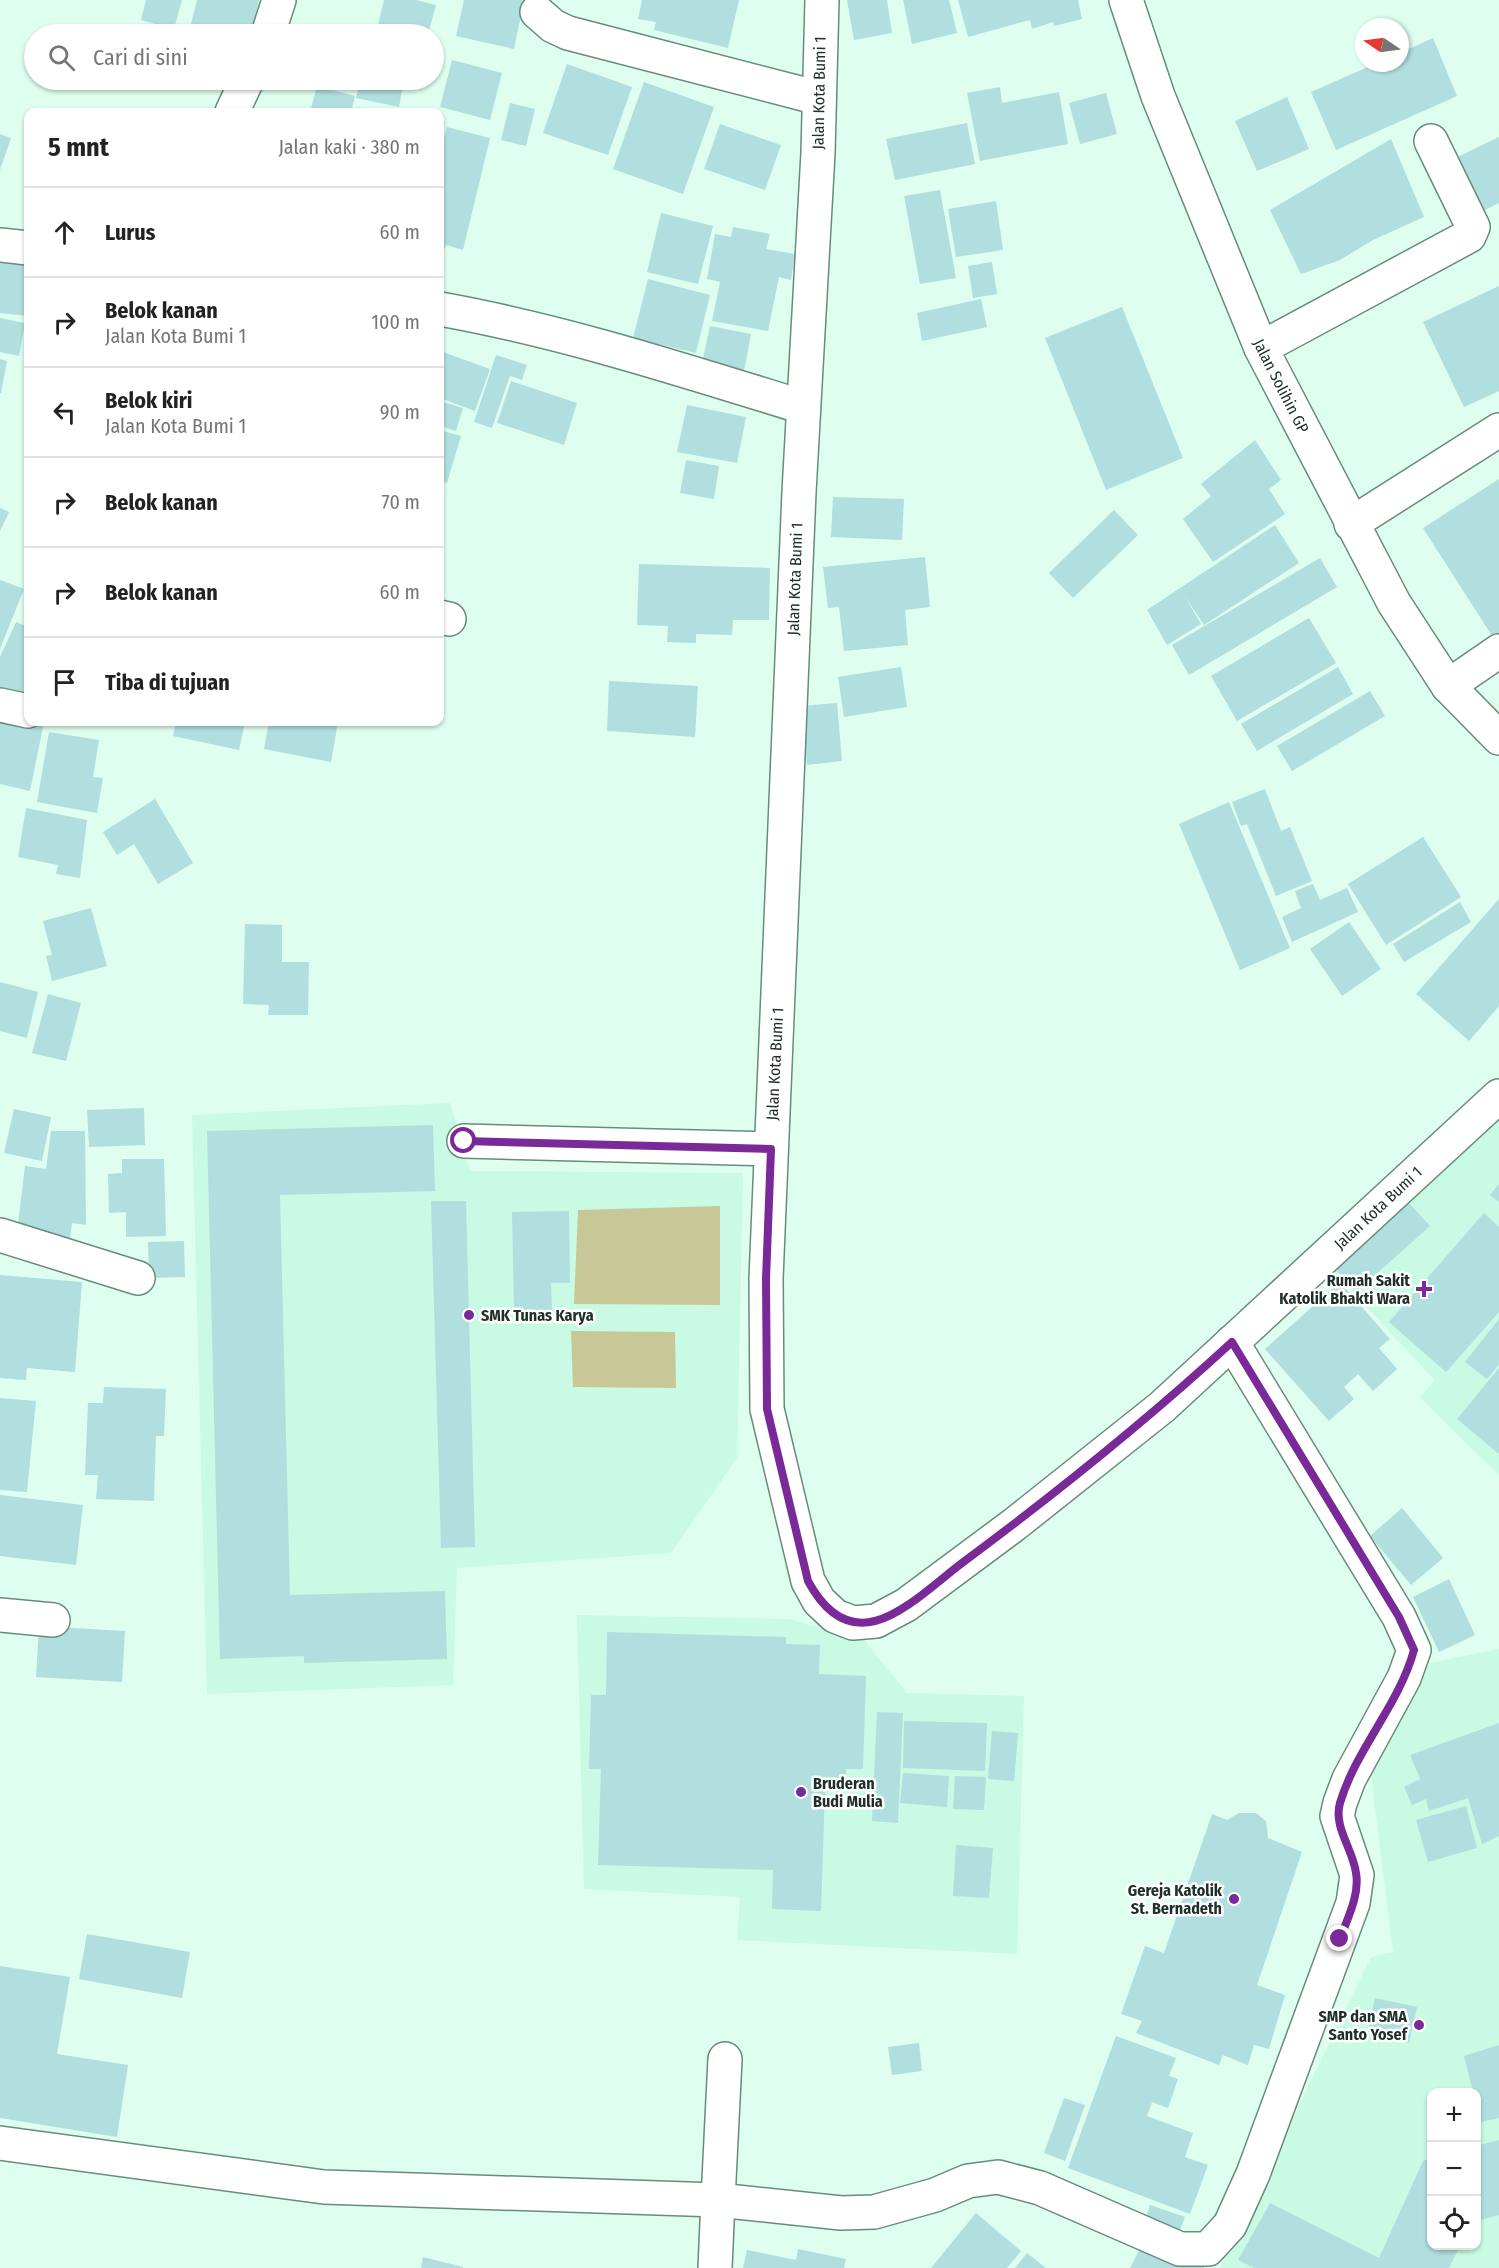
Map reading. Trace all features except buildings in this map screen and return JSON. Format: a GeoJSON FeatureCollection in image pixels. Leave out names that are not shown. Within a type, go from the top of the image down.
{"type":"FeatureCollection","features":[{"type":"Feature","properties":{"kind":"street"},"geometry":{"type":"LineString","coordinates":[[271,24],[279,0]]}},
{"type":"Feature","properties":{"kind":"street","name":"Jalan Kota Bumi 1"},"geometry":{"type":"LineString","coordinates":[[822,0],[818,153],[803,407],[766,1279],[767,1409],[808,1581],[819,1601],[835,1616],[853,1623],[876,1621],[906,1605],[1015,1524],[1162,1407],[1499,1096]]}},
{"type":"Feature","properties":{"kind":"street","name":"Jalan Solihin GP"},"geometry":{"type":"LineString","coordinates":[[1126,0],[1158,96],[1261,348],[1394,603],[1448,686],[1499,738]]}},
{"type":"Feature","properties":{"kind":"street"},"geometry":{"type":"LineString","coordinates":[[537,12],[553,26],[568,33],[819,98]]}},
{"type":"Feature","properties":{"kind":"street"},"geometry":{"type":"LineString","coordinates":[[234,108],[242,90]]}},
{"type":"Feature","properties":{"kind":"street"},"geometry":{"type":"LineString","coordinates":[[1261,348],[1469,236],[1473,227],[1431,141]]}},
{"type":"Feature","properties":{"kind":"street"},"geometry":{"type":"LineString","coordinates":[[0,244],[24,247]]}},
{"type":"Feature","properties":{"kind":"street"},"geometry":{"type":"LineString","coordinates":[[444,310],[506,321],[673,367],[803,407]]}},
{"type":"Feature","properties":{"kind":"street"},"geometry":{"type":"LineString","coordinates":[[1351,524],[1499,430]]}},
{"type":"Feature","properties":{"kind":"street"},"geometry":{"type":"LineString","coordinates":[[1448,686],[1499,651]]}},
{"type":"Feature","properties":{"kind":"street"},"geometry":{"type":"LineString","coordinates":[[0,705],[24,710]]}},
{"type":"Feature","properties":{"kind":"street"},"geometry":{"type":"LineString","coordinates":[[464,1141],[771,1149]]}},
{"type":"Feature","properties":{"kind":"street"},"geometry":{"type":"LineString","coordinates":[[0,1235],[138,1278]]}},
{"type":"Feature","properties":{"kind":"street"},"geometry":{"type":"LineString","coordinates":[[0,2143],[324,2187],[718,2200],[841,2213],[874,2212],[935,2195],[968,2181],[998,2177],[1040,2188],[1180,2249],[1208,2249],[1230,2225],[1253,2174],[1353,1903],[1357,1875],[1337,1815],[1349,1779],[1404,1678],[1414,1650],[1399,1617],[1232,1342]]}},
{"type":"Feature","properties":{"kind":"street"},"geometry":{"type":"LineString","coordinates":[[0,1615],[52,1620]]}},
{"type":"Feature","properties":{"kind":"street"},"geometry":{"type":"LineString","coordinates":[[715,2268],[725,2059]]}},
{"type":"Feature","properties":{"kind":"shaded area","name":"Rumah Sakit Katolik Bhakti Wara"},"geometry":{"type":"Polygon","coordinates":[[[1499,1100],[1499,1475],[1420,1397],[1435,1380],[1330,1268],[1499,1100]]]}},
{"type":"Feature","properties":{"kind":"shaded area","name":"SMK Tunas Karya"},"geometry":{"type":"Polygon","coordinates":[[[450,1103],[470,1171],[743,1173],[737,1458],[671,1553],[457,1568],[453,1685],[207,1694],[192,1115],[450,1103]]]}},
{"type":"Feature","properties":{"kind":"shaded area"},"geometry":{"type":"Polygon","coordinates":[[[720,1206],[720,1305],[574,1304],[578,1210],[720,1206]]]}},
{"type":"Feature","properties":{"kind":"shaded area"},"geometry":{"type":"Polygon","coordinates":[[[571,1331],[675,1332],[676,1388],[573,1387],[571,1331]]]}},
{"type":"Feature","properties":{"kind":"shaded area","name":"Bruderan Budi Mulia"},"geometry":{"type":"Polygon","coordinates":[[[577,1615],[790,1619],[865,1641],[907,1693],[1024,1696],[1017,1954],[737,1940],[740,1897],[584,1889],[577,1615]]]}},
{"type":"Feature","properties":{"kind":"shaded area","name":"SMP dan SMA Santo Yosef"},"geometry":{"type":"Polygon","coordinates":[[[1499,1649],[1499,2268],[1220,2268],[1371,1957],[1393,1952],[1369,1761],[1430,1663],[1499,1649]]]}},
{"type":"Feature","properties":{"kind":"place","name":"Rumah Sakit Katolik Bhakti Wara"},"geometry":{"type":"Point","coordinates":[1424,1289]}},
{"type":"Feature","properties":{"kind":"place","name":"SMK Tunas Karya"},"geometry":{"type":"Point","coordinates":[469,1315]}},
{"type":"Feature","properties":{"kind":"place","name":"Bruderan Budi Mulia"},"geometry":{"type":"Point","coordinates":[801,1792]}},
{"type":"Feature","properties":{"kind":"place","name":"Gereja Katolik St. Bernadeth"},"geometry":{"type":"Point","coordinates":[1234,1899]}},
{"type":"Feature","properties":{"kind":"place","name":"SMP dan SMA Santo Yosef"},"geometry":{"type":"Point","coordinates":[1419,2025]}},
{"type":"Feature","properties":{"kind":"route"},"geometry":{"type":"LineString","coordinates":[[464,1141],[771,1149],[766,1279],[767,1409],[808,1581],[819,1601],[835,1616],[853,1623],[876,1621],[906,1605],[1015,1524],[1162,1407],[1232,1342],[1399,1617],[1414,1650],[1404,1678],[1349,1779],[1340,1803],[1337,1815],[1350,1848],[1357,1875],[1353,1903],[1340,1939]]}}]}
